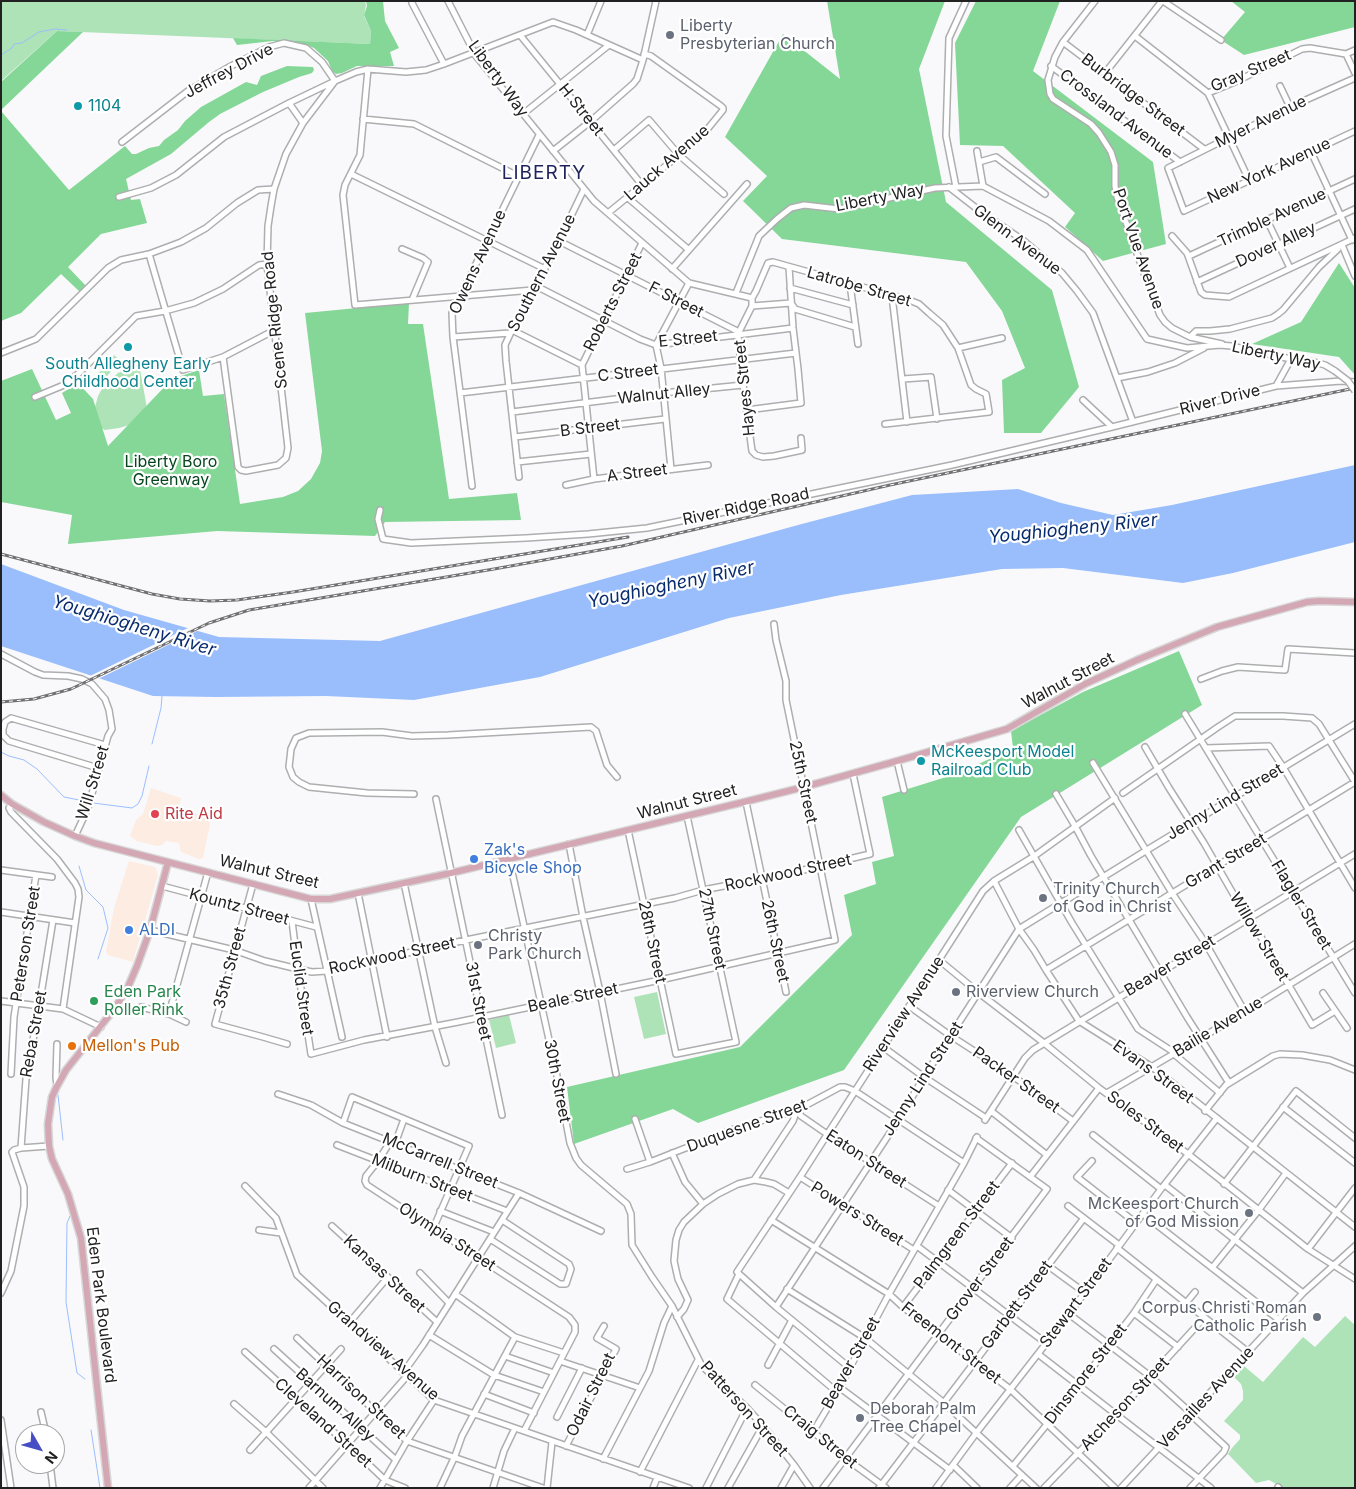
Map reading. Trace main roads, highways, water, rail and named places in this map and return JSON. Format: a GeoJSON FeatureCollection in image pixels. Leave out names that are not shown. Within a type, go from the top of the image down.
{"type":"FeatureCollection","features":[{"type":"Feature","properties":{"kind":"main road","name":"Walnut Street"},"geometry":{"type":"LineString","coordinates":[[1,800],[75,836],[105,846],[311,899],[330,898],[451,872],[746,802],[853,774],[1007,729],[1085,684],[1217,626],[1307,602],[1355,602]]}},
{"type":"Feature","properties":{"kind":"main road","name":"Walnut Street"},"geometry":{"type":"LineString","coordinates":[[1,795],[12,804]]}},
{"type":"Feature","properties":{"kind":"main road","name":"Eden Park Boulevard"},"geometry":{"type":"LineString","coordinates":[[108,1488],[81,1238],[68,1194],[52,1158],[48,1136],[48,1117],[52,1097],[66,1070],[115,1008],[138,966],[150,930],[168,862]]}},
{"type":"Feature","properties":{"kind":"water","name":"Youghiogheny River"},"geometry":{"type":"Polygon","coordinates":[[[1355,465],[1355,542],[1233,573],[1183,583],[1063,568],[1002,569],[841,595],[729,618],[540,677],[414,700],[326,696],[153,696],[1,646],[1,564],[124,610],[219,637],[380,641],[912,495],[1018,489],[1061,503],[1113,515],[1172,505],[1355,465]]]}},
{"type":"Feature","properties":{"kind":"waterway"},"geometry":{"type":"LineString","coordinates":[[1,55],[12,48],[14,44],[22,43],[39,32],[55,29],[67,30]]}},
{"type":"Feature","properties":{"kind":"waterway"},"geometry":{"type":"LineString","coordinates":[[152,744],[162,696]]}},
{"type":"Feature","properties":{"kind":"waterway"},"geometry":{"type":"LineString","coordinates":[[1,752],[24,760],[37,769],[64,797],[89,802]]}},
{"type":"Feature","properties":{"kind":"waterway"},"geometry":{"type":"LineString","coordinates":[[93,803],[132,808],[138,804],[142,796],[149,766]]}},
{"type":"Feature","properties":{"kind":"waterway"},"geometry":{"type":"LineString","coordinates":[[79,866],[86,890],[103,907],[108,928],[98,959]]}},
{"type":"Feature","properties":{"kind":"waterway"},"geometry":{"type":"LineString","coordinates":[[58,1095],[63,1140]]}},
{"type":"Feature","properties":{"kind":"waterway"},"geometry":{"type":"LineString","coordinates":[[70,1216],[67,1223],[66,1302],[77,1373],[85,1379]]}},
{"type":"Feature","properties":{"kind":"waterway"},"geometry":{"type":"LineString","coordinates":[[91,1430],[100,1488]]}},
{"type":"Feature","properties":{"kind":"railway"},"geometry":{"type":"LineString","coordinates":[[1,702],[34,699],[71,689],[209,623],[249,610],[622,546],[890,485],[1355,388]]}},
{"type":"Feature","properties":{"kind":"railway"},"geometry":{"type":"LineString","coordinates":[[1,554],[152,594],[180,599],[210,601],[237,600],[293,592],[628,537]]}},
{"type":"Feature","properties":{"kind":"place","name":"Liberty Presbyterian Church"},"geometry":{"type":"Point","coordinates":[670,35]}},
{"type":"Feature","properties":{"kind":"place","name":"1104"},"geometry":{"type":"Point","coordinates":[78,106]}},
{"type":"Feature","properties":{"kind":"place","name":"South Allegheny Early Childhood Center"},"geometry":{"type":"Point","coordinates":[128,347]}},
{"type":"Feature","properties":{"kind":"place","name":"McKeesport Model Railroad Club"},"geometry":{"type":"Point","coordinates":[921,761]}},
{"type":"Feature","properties":{"kind":"place","name":"Rite Aid"},"geometry":{"type":"Point","coordinates":[155,814]}},
{"type":"Feature","properties":{"kind":"place","name":"Zak's Bicycle Shop"},"geometry":{"type":"Point","coordinates":[474,859]}},
{"type":"Feature","properties":{"kind":"place","name":"Trinity Church of God in Christ"},"geometry":{"type":"Point","coordinates":[1043,898]}},
{"type":"Feature","properties":{"kind":"place","name":"ALDI"},"geometry":{"type":"Point","coordinates":[129,930]}},
{"type":"Feature","properties":{"kind":"place","name":"Christy Park Church"},"geometry":{"type":"Point","coordinates":[478,945]}},
{"type":"Feature","properties":{"kind":"place","name":"Riverview Church"},"geometry":{"type":"Point","coordinates":[956,992]}},
{"type":"Feature","properties":{"kind":"place","name":"Eden Park Roller Rink"},"geometry":{"type":"Point","coordinates":[94,1001]}},
{"type":"Feature","properties":{"kind":"place","name":"Mellon's Pub"},"geometry":{"type":"Point","coordinates":[72,1046]}},
{"type":"Feature","properties":{"kind":"place","name":"McKeesport Church of God Mission"},"geometry":{"type":"Point","coordinates":[1249,1213]}},
{"type":"Feature","properties":{"kind":"place","name":"Corpus Christi Roman Catholic Parish"},"geometry":{"type":"Point","coordinates":[1317,1317]}},
{"type":"Feature","properties":{"kind":"place","name":"Deborah Palm Tree Chapel"},"geometry":{"type":"Point","coordinates":[860,1418]}},
{"type":"Feature","properties":{"kind":"district","name":"LIBERTY"},"geometry":{"type":"Point","coordinates":[544,173]}},
{"type":"Feature","properties":{"kind":"park label","name":"Liberty Boro Greenway"},"geometry":{"type":"Point","coordinates":[171,471]}}]}
